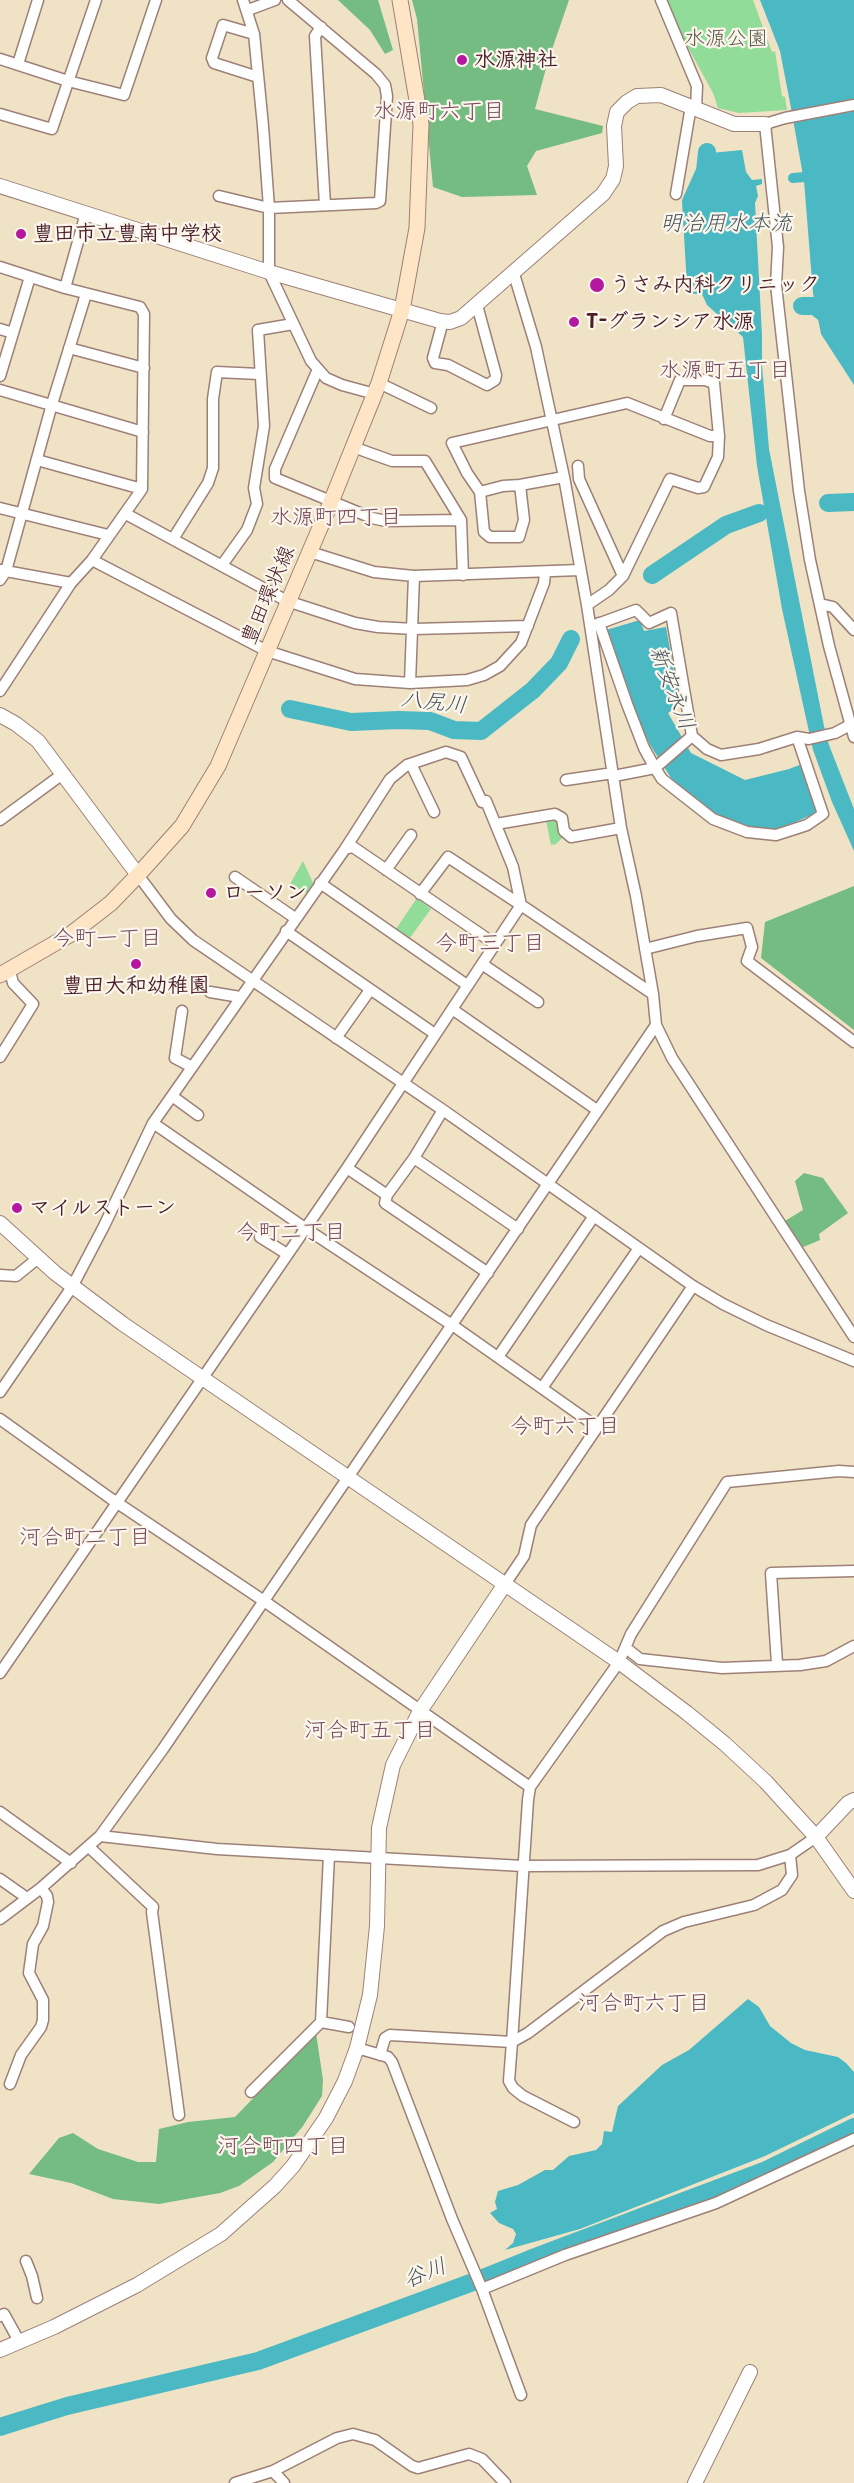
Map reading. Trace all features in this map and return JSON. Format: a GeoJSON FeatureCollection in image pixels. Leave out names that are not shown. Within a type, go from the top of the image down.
{"type":"FeatureCollection","features":[{"type":"Feature","properties":{"kind":"main road","name":"豊田環状線"},"geometry":{"type":"LineString","coordinates":[[5,973],[71,934],[111,903],[182,826],[210,782],[310,552],[377,389],[402,310],[417,228],[421,124],[400,0]]}},
{"type":"Feature","properties":{"kind":"street"},"geometry":{"type":"LineString","coordinates":[[18,64],[38,0]]}},
{"type":"Feature","properties":{"kind":"street"},"geometry":{"type":"LineString","coordinates":[[0,114],[52,129],[96,0]]}},
{"type":"Feature","properties":{"kind":"street"},"geometry":{"type":"LineString","coordinates":[[0,59],[68,81],[124,95],[156,0]]}},
{"type":"Feature","properties":{"kind":"street"},"geometry":{"type":"LineString","coordinates":[[275,0],[245,5],[254,34],[258,77],[268,208],[269,272],[310,361],[326,378],[342,385],[377,389],[431,408]]}},
{"type":"Feature","properties":{"kind":"street"},"geometry":{"type":"LineString","coordinates":[[219,195],[268,208],[380,201],[387,96],[385,85],[376,74],[288,0]]}},
{"type":"Feature","properties":{"kind":"street"},"geometry":{"type":"LineString","coordinates":[[661,0],[697,86],[676,194]]}},
{"type":"Feature","properties":{"kind":"street"},"geometry":{"type":"LineString","coordinates":[[254,34],[223,25],[212,58],[214,63],[258,77]]}},
{"type":"Feature","properties":{"kind":"street"},"geometry":{"type":"LineString","coordinates":[[321,27],[315,36],[325,205]]}},
{"type":"Feature","properties":{"kind":"street"},"geometry":{"type":"LineString","coordinates":[[0,186],[269,272],[443,321],[461,318],[603,194],[613,178],[616,166],[614,126],[617,112],[637,96],[661,95],[734,124],[765,124],[784,118],[854,105]]}},
{"type":"Feature","properties":{"kind":"street"},"geometry":{"type":"LineString","coordinates":[[765,124],[775,199],[778,247],[776,285],[790,418],[810,560],[829,646],[854,737]]}},
{"type":"Feature","properties":{"kind":"street"},"geometry":{"type":"LineString","coordinates":[[65,288],[86,213]]}},
{"type":"Feature","properties":{"kind":"street"},"geometry":{"type":"LineString","coordinates":[[0,267],[65,288],[140,307],[144,314],[142,489],[92,560],[71,583],[0,691]]}},
{"type":"Feature","properties":{"kind":"street"},"geometry":{"type":"LineString","coordinates":[[514,274],[536,346],[553,421],[587,605],[644,748],[655,768],[662,779],[713,819],[747,832],[776,835],[807,825],[823,814],[797,737]]}},
{"type":"Feature","properties":{"kind":"street"},"geometry":{"type":"LineString","coordinates":[[0,376],[30,277]]}},
{"type":"Feature","properties":{"kind":"street"},"geometry":{"type":"LineString","coordinates":[[71,583],[2,574],[22,514],[52,404],[86,294]]}},
{"type":"Feature","properties":{"kind":"street"},"geometry":{"type":"LineString","coordinates":[[443,321],[433,358],[435,363],[454,368],[487,385],[495,380],[496,375],[477,305]]}},
{"type":"Feature","properties":{"kind":"street"},"geometry":{"type":"LineString","coordinates":[[222,565],[247,530],[257,504],[254,488],[264,426],[258,330],[293,324]]}},
{"type":"Feature","properties":{"kind":"street"},"geometry":{"type":"LineString","coordinates":[[0,329],[13,333]]}},
{"type":"Feature","properties":{"kind":"street"},"geometry":{"type":"LineString","coordinates":[[69,348],[144,368]]}},
{"type":"Feature","properties":{"kind":"street"},"geometry":{"type":"LineString","coordinates":[[318,369],[275,469],[275,478],[357,513],[386,521],[461,520]]}},
{"type":"Feature","properties":{"kind":"street"},"geometry":{"type":"LineString","coordinates":[[173,538],[208,483],[213,468],[213,399],[217,372],[259,374]]}},
{"type":"Feature","properties":{"kind":"street"},"geometry":{"type":"LineString","coordinates":[[587,605],[609,590],[622,576],[670,479],[698,488],[704,487],[718,457],[719,436],[714,383],[705,380],[680,380],[664,419]]}},
{"type":"Feature","properties":{"kind":"street"},"geometry":{"type":"LineString","coordinates":[[0,390],[143,432]]}},
{"type":"Feature","properties":{"kind":"street"},"geometry":{"type":"LineString","coordinates":[[520,485],[524,520],[519,537],[490,537],[484,532],[480,492],[467,473],[452,443],[627,403],[710,436],[719,436]]}},
{"type":"Feature","properties":{"kind":"street"},"geometry":{"type":"LineString","coordinates":[[353,447],[392,461],[425,462],[461,520],[463,575]]}},
{"type":"Feature","properties":{"kind":"street"},"geometry":{"type":"LineString","coordinates":[[37,460],[142,489]]}},
{"type":"Feature","properties":{"kind":"street"},"geometry":{"type":"LineString","coordinates":[[578,466],[579,479],[622,576]]}},
{"type":"Feature","properties":{"kind":"street"},"geometry":{"type":"LineString","coordinates":[[480,492],[503,486],[564,477]]}},
{"type":"Feature","properties":{"kind":"street"},"geometry":{"type":"LineString","coordinates":[[0,508],[108,535]]}},
{"type":"Feature","properties":{"kind":"street"},"geometry":{"type":"LineString","coordinates":[[126,514],[287,601],[355,623],[414,629],[528,626]]}},
{"type":"Feature","properties":{"kind":"street"},"geometry":{"type":"LineString","coordinates":[[310,552],[374,572],[414,576],[580,570]]}},
{"type":"Feature","properties":{"kind":"street"},"geometry":{"type":"LineString","coordinates":[[92,560],[267,651],[355,678],[410,683],[467,680],[484,675],[500,666],[521,643],[544,583],[545,573]]}},
{"type":"Feature","properties":{"kind":"street"},"geometry":{"type":"LineString","coordinates":[[410,683],[414,629],[414,576]]}},
{"type":"Feature","properties":{"kind":"street"},"geometry":{"type":"LineString","coordinates":[[820,604],[833,607],[854,630]]}},
{"type":"Feature","properties":{"kind":"street"},"geometry":{"type":"LineString","coordinates":[[594,625],[636,609],[649,623],[671,613],[692,736],[707,749],[722,755],[759,749],[797,737],[809,739],[835,733],[850,725]]}},
{"type":"Feature","properties":{"kind":"street"},"geometry":{"type":"LineString","coordinates":[[594,625],[621,828],[636,896],[656,1025],[672,1058],[854,1337]]}},
{"type":"Feature","properties":{"kind":"street"},"geometry":{"type":"LineString","coordinates":[[0,715],[38,741],[171,919],[193,940],[443,1110],[693,1286],[766,1325],[854,1361]]}},
{"type":"Feature","properties":{"kind":"street"},"geometry":{"type":"LineString","coordinates":[[566,780],[655,768],[692,736]]}},
{"type":"Feature","properties":{"kind":"street"},"geometry":{"type":"LineString","coordinates":[[0,1392],[72,1287],[153,1123],[345,849],[390,779],[411,764],[446,752],[461,757],[482,802],[486,801],[496,824],[513,867],[521,905],[404,1084],[0,1673]]}},
{"type":"Feature","properties":{"kind":"street"},"geometry":{"type":"LineString","coordinates":[[411,764],[434,812]]}},
{"type":"Feature","properties":{"kind":"street"},"geometry":{"type":"LineString","coordinates":[[0,820],[64,773]]}},
{"type":"Feature","properties":{"kind":"street"},"geometry":{"type":"LineString","coordinates":[[496,824],[555,814],[562,818],[564,831],[571,837],[621,828]]}},
{"type":"Feature","properties":{"kind":"street"},"geometry":{"type":"LineString","coordinates":[[386,870],[411,835]]}},
{"type":"Feature","properties":{"kind":"street"},"geometry":{"type":"LineString","coordinates":[[345,849],[353,847],[495,944]]}},
{"type":"Feature","properties":{"kind":"street"},"geometry":{"type":"LineString","coordinates":[[420,894],[448,857],[653,994]]}},
{"type":"Feature","properties":{"kind":"street"},"geometry":{"type":"LineString","coordinates":[[235,877],[295,918]]}},
{"type":"Feature","properties":{"kind":"street"},"geometry":{"type":"LineString","coordinates":[[320,883],[467,985]]}},
{"type":"Feature","properties":{"kind":"street"},"geometry":{"type":"LineString","coordinates":[[645,949],[697,936],[747,928],[752,947],[747,961],[854,1042]]}},
{"type":"Feature","properties":{"kind":"street"},"geometry":{"type":"LineString","coordinates":[[286,931],[435,1034]]}},
{"type":"Feature","properties":{"kind":"street"},"geometry":{"type":"LineString","coordinates":[[482,964],[538,1002]]}},
{"type":"Feature","properties":{"kind":"street"},"geometry":{"type":"LineString","coordinates":[[0,1057],[33,1004],[5,973]]}},
{"type":"Feature","properties":{"kind":"street"},"geometry":{"type":"LineString","coordinates":[[336,1038],[370,990]]}},
{"type":"Feature","properties":{"kind":"street"},"geometry":{"type":"LineString","coordinates":[[210,992],[240,997]]}},
{"type":"Feature","properties":{"kind":"street"},"geometry":{"type":"LineString","coordinates":[[452,1009],[597,1110]]}},
{"type":"Feature","properties":{"kind":"street"},"geometry":{"type":"LineString","coordinates":[[182,1011],[175,1058],[192,1067]]}},
{"type":"Feature","properties":{"kind":"street"},"geometry":{"type":"LineString","coordinates":[[0,1919],[41,1888],[100,1836],[452,1326],[656,1025]]}},
{"type":"Feature","properties":{"kind":"street"},"geometry":{"type":"LineString","coordinates":[[172,1096],[198,1114]]}},
{"type":"Feature","properties":{"kind":"street"},"geometry":{"type":"LineString","coordinates":[[443,1110],[414,1158],[387,1195],[385,1203],[488,1273]]}},
{"type":"Feature","properties":{"kind":"street"},"geometry":{"type":"LineString","coordinates":[[153,1123],[498,1357],[597,1427]]}},
{"type":"Feature","properties":{"kind":"street"},"geometry":{"type":"LineString","coordinates":[[414,1158],[518,1229]]}},
{"type":"Feature","properties":{"kind":"street"},"geometry":{"type":"LineString","coordinates":[[347,1168],[387,1195]]}},
{"type":"Feature","properties":{"kind":"street"},"geometry":{"type":"LineString","coordinates":[[498,1357],[594,1216]]}},
{"type":"Feature","properties":{"kind":"street"},"geometry":{"type":"LineString","coordinates":[[0,1223],[72,1287],[203,1380],[619,1662],[725,1744],[766,1782],[816,1837],[854,1891]]}},
{"type":"Feature","properties":{"kind":"street"},"geometry":{"type":"LineString","coordinates":[[260,1237],[287,1254]]}},
{"type":"Feature","properties":{"kind":"street"},"geometry":{"type":"LineString","coordinates":[[542,1388],[639,1248]]}},
{"type":"Feature","properties":{"kind":"street"},"geometry":{"type":"LineString","coordinates":[[0,1275],[16,1276],[37,1258]]}},
{"type":"Feature","properties":{"kind":"street"},"geometry":{"type":"LineString","coordinates":[[0,2350],[20,2343],[146,2280],[221,2234],[250,2210],[293,2166],[326,2118],[345,2081],[357,2048],[375,1963],[379,1828],[393,1765],[420,1711],[524,1556],[531,1525],[693,1286]]}},
{"type":"Feature","properties":{"kind":"street"},"geometry":{"type":"LineString","coordinates":[[0,1419],[531,1787]]}},
{"type":"Feature","properties":{"kind":"street"},"geometry":{"type":"LineString","coordinates":[[574,2122],[523,2096],[513,2088],[509,2081],[523,1866],[531,1787],[619,1662],[631,1634],[727,1482],[838,1471],[854,1472]]}},
{"type":"Feature","properties":{"kind":"street"},"geometry":{"type":"LineString","coordinates":[[777,1664],[771,1573],[854,1571]]}},
{"type":"Feature","properties":{"kind":"street"},"geometry":{"type":"LineString","coordinates":[[626,1648],[640,1659],[722,1668],[777,1664],[800,1665],[826,1660],[854,1646]]}},
{"type":"Feature","properties":{"kind":"street"},"geometry":{"type":"LineString","coordinates":[[100,1836],[217,1849],[523,1866],[758,1865],[790,1855],[816,1837],[848,1803],[854,1800]]}},
{"type":"Feature","properties":{"kind":"street"},"geometry":{"type":"LineString","coordinates":[[0,1812],[71,1863]]}},
{"type":"Feature","properties":{"kind":"street"},"geometry":{"type":"LineString","coordinates":[[89,1847],[153,1907],[179,2115]]}},
{"type":"Feature","properties":{"kind":"street"},"geometry":{"type":"LineString","coordinates":[[251,2092],[321,2022],[328,1855]]}},
{"type":"Feature","properties":{"kind":"street"},"geometry":{"type":"LineString","coordinates":[[380,2055],[385,2038],[390,2036],[512,2042],[528,2033],[663,1931],[684,1922],[754,1905],[782,1890],[792,1875],[790,1855]]}},
{"type":"Feature","properties":{"kind":"street"},"geometry":{"type":"LineString","coordinates":[[0,1879],[27,1898]]}},
{"type":"Feature","properties":{"kind":"street"},"geometry":{"type":"LineString","coordinates":[[10,2084],[21,2055],[41,2027],[43,2020],[43,2000],[29,1973],[33,1944],[43,1926],[48,1902],[41,1888]]}},
{"type":"Feature","properties":{"kind":"street"},"geometry":{"type":"LineString","coordinates":[[321,2022],[349,2027]]}},
{"type":"Feature","properties":{"kind":"street"},"geometry":{"type":"LineString","coordinates":[[357,2048],[388,2057],[392,2062],[452,2219],[480,2283],[521,2395]]}},
{"type":"Feature","properties":{"kind":"street"},"geometry":{"type":"LineString","coordinates":[[480,2283],[716,2204],[854,2139]]}},
{"type":"Feature","properties":{"kind":"street"},"geometry":{"type":"LineString","coordinates":[[26,2261],[37,2298]]}},
{"type":"Feature","properties":{"kind":"street"},"geometry":{"type":"LineString","coordinates":[[0,2316],[4,2314],[20,2343]]}},
{"type":"Feature","properties":{"kind":"street"},"geometry":{"type":"LineString","coordinates":[[695,2483],[750,2372]]}},
{"type":"Feature","properties":{"kind":"street"},"geometry":{"type":"LineString","coordinates":[[235,2483],[273,2471],[337,2438],[353,2434],[375,2440],[411,2466],[418,2468],[469,2454],[482,2458],[505,2483]]}},
{"type":"Feature","properties":{"kind":"street"},"geometry":{"type":"LineString","coordinates":[[273,2471],[284,2483]]}},
{"type":"Feature","properties":{"kind":"green space"},"geometry":{"type":"Polygon","coordinates":[[[338,0],[378,0],[393,50],[385,54],[370,30],[338,0]]]}},
{"type":"Feature","properties":{"kind":"green space"},"geometry":{"type":"Polygon","coordinates":[[[412,0],[569,0],[548,61],[535,109],[603,126],[602,133],[536,151],[527,166],[537,195],[462,197],[433,187],[417,19],[412,0]]]}},
{"type":"Feature","properties":{"kind":"green space","name":"水源公園"},"geometry":{"type":"Polygon","coordinates":[[[662,0],[753,0],[772,52],[775,51],[782,96],[785,97],[787,110],[739,113],[718,108],[713,93],[662,0]]]}},
{"type":"Feature","properties":{"kind":"green space"},"geometry":{"type":"Polygon","coordinates":[[[546,820],[557,821],[559,834],[563,837],[556,844],[551,845],[546,820]]]}},
{"type":"Feature","properties":{"kind":"green space"},"geometry":{"type":"Polygon","coordinates":[[[303,861],[314,885],[309,894],[290,884],[303,861]]]}},
{"type":"Feature","properties":{"kind":"green space"},"geometry":{"type":"Polygon","coordinates":[[[854,886],[854,1030],[761,958],[765,922],[854,886]]]}},
{"type":"Feature","properties":{"kind":"green space"},"geometry":{"type":"Polygon","coordinates":[[[417,898],[431,909],[409,939],[396,929],[417,898]]]}},
{"type":"Feature","properties":{"kind":"green space"},"geometry":{"type":"Polygon","coordinates":[[[804,1173],[823,1178],[848,1213],[819,1234],[820,1240],[801,1248],[785,1221],[803,1210],[795,1181],[804,1173]]]}},
{"type":"Feature","properties":{"kind":"green space"},"geometry":{"type":"Polygon","coordinates":[[[316,2033],[323,2080],[322,2096],[303,2126],[273,2162],[239,2186],[220,2193],[159,2204],[113,2199],[71,2183],[29,2174],[59,2138],[73,2133],[98,2149],[138,2162],[156,2162],[159,2129],[188,2122],[235,2117],[316,2033]]]}},
{"type":"Feature","properties":{"kind":"water"},"geometry":{"type":"Polygon","coordinates":[[[760,0],[854,0],[854,385],[821,334],[813,293],[804,181],[791,108],[780,51],[760,0]]]}},
{"type":"Feature","properties":{"kind":"water","name":"明治用水本流"},"geometry":{"type":"Polygon","coordinates":[[[742,150],[746,172],[752,180],[762,179],[762,184],[756,186],[758,196],[755,203],[762,365],[769,449],[824,726],[854,809],[854,851],[832,802],[813,750],[782,609],[757,466],[743,337],[707,305],[701,292],[697,197],[709,173],[711,153],[742,150]]]}},
{"type":"Feature","properties":{"kind":"water","name":"新安永川"},"geometry":{"type":"Polygon","coordinates":[[[640,620],[644,631],[666,627],[680,705],[668,713],[691,753],[745,780],[802,764],[816,813],[779,829],[747,827],[708,812],[671,778],[649,743],[634,711],[606,630],[640,620]]]}},
{"type":"Feature","properties":{"kind":"water"},"geometry":{"type":"Polygon","coordinates":[[[748,1999],[759,2007],[770,2026],[791,2043],[805,2050],[838,2057],[846,2063],[854,2072],[854,2113],[765,2156],[580,2229],[505,2250],[513,2243],[516,2234],[513,2229],[499,2223],[490,2213],[497,2209],[495,2202],[498,2191],[518,2185],[545,2170],[553,2170],[569,2156],[596,2150],[602,2144],[604,2131],[612,2132],[618,2106],[662,2065],[689,2050],[748,1999]]]}},
{"type":"Feature","properties":{"kind":"waterway","name":"明治用水本流"},"geometry":{"type":"LineString","coordinates":[[696,285],[691,202],[705,171],[707,152]]}},
{"type":"Feature","properties":{"kind":"waterway"},"geometry":{"type":"LineString","coordinates":[[793,178],[817,176]]}},
{"type":"Feature","properties":{"kind":"waterway"},"geometry":{"type":"LineString","coordinates":[[802,306],[815,306],[854,337]]}},
{"type":"Feature","properties":{"kind":"waterway","name":"八尻川"},"geometry":{"type":"LineString","coordinates":[[828,503],[854,502]]}},
{"type":"Feature","properties":{"kind":"waterway","name":"八尻川"},"geometry":{"type":"LineString","coordinates":[[652,575],[726,525],[759,513]]}},
{"type":"Feature","properties":{"kind":"waterway","name":"八尻川"},"geometry":{"type":"LineString","coordinates":[[290,709],[351,722],[430,721],[454,730],[481,731],[533,690],[559,663],[571,639]]}},
{"type":"Feature","properties":{"kind":"waterway","name":"谷川"},"geometry":{"type":"LineString","coordinates":[[0,2427],[67,2406],[258,2361],[764,2171],[854,2127]]}},
{"type":"Feature","properties":{"kind":"place","name":"水源神社"},"geometry":{"type":"Point","coordinates":[462,60]}},
{"type":"Feature","properties":{"kind":"place","name":"豊田市立豊南中学校"},"geometry":{"type":"Point","coordinates":[21,234]}},
{"type":"Feature","properties":{"kind":"place","name":"うさみ内科クリニック"},"geometry":{"type":"Point","coordinates":[597,285]}},
{"type":"Feature","properties":{"kind":"place","name":"T-グランシア水源"},"geometry":{"type":"Point","coordinates":[574,322]}},
{"type":"Feature","properties":{"kind":"place","name":"ローソン"},"geometry":{"type":"Point","coordinates":[211,893]}},
{"type":"Feature","properties":{"kind":"place","name":"豊田大和幼稚園"},"geometry":{"type":"Point","coordinates":[136,964]}},
{"type":"Feature","properties":{"kind":"place","name":"マイルストーン"},"geometry":{"type":"Point","coordinates":[17,1208]}},
{"type":"Feature","properties":{"kind":"district","name":"水源町六丁目"},"geometry":{"type":"Point","coordinates":[439,111]}},
{"type":"Feature","properties":{"kind":"district","name":"水源町五丁目"},"geometry":{"type":"Point","coordinates":[725,370]}},
{"type":"Feature","properties":{"kind":"district","name":"水源町四丁目"},"geometry":{"type":"Point","coordinates":[336,517]}},
{"type":"Feature","properties":{"kind":"district","name":"今町一丁目"},"geometry":{"type":"Point","coordinates":[107,938]}},
{"type":"Feature","properties":{"kind":"district","name":"今町三丁目"},"geometry":{"type":"Point","coordinates":[490,943]}},
{"type":"Feature","properties":{"kind":"district","name":"今町二丁目"},"geometry":{"type":"Point","coordinates":[291,1232]}},
{"type":"Feature","properties":{"kind":"district","name":"今町六丁目"},"geometry":{"type":"Point","coordinates":[565,1426]}},
{"type":"Feature","properties":{"kind":"district","name":"河合町二丁目"},"geometry":{"type":"Point","coordinates":[85,1537]}},
{"type":"Feature","properties":{"kind":"district","name":"河合町五丁目"},"geometry":{"type":"Point","coordinates":[370,1730]}},
{"type":"Feature","properties":{"kind":"district","name":"河合町六丁目"},"geometry":{"type":"Point","coordinates":[644,2003]}},
{"type":"Feature","properties":{"kind":"district","name":"河合町四丁目"},"geometry":{"type":"Point","coordinates":[283,2146]}}]}
